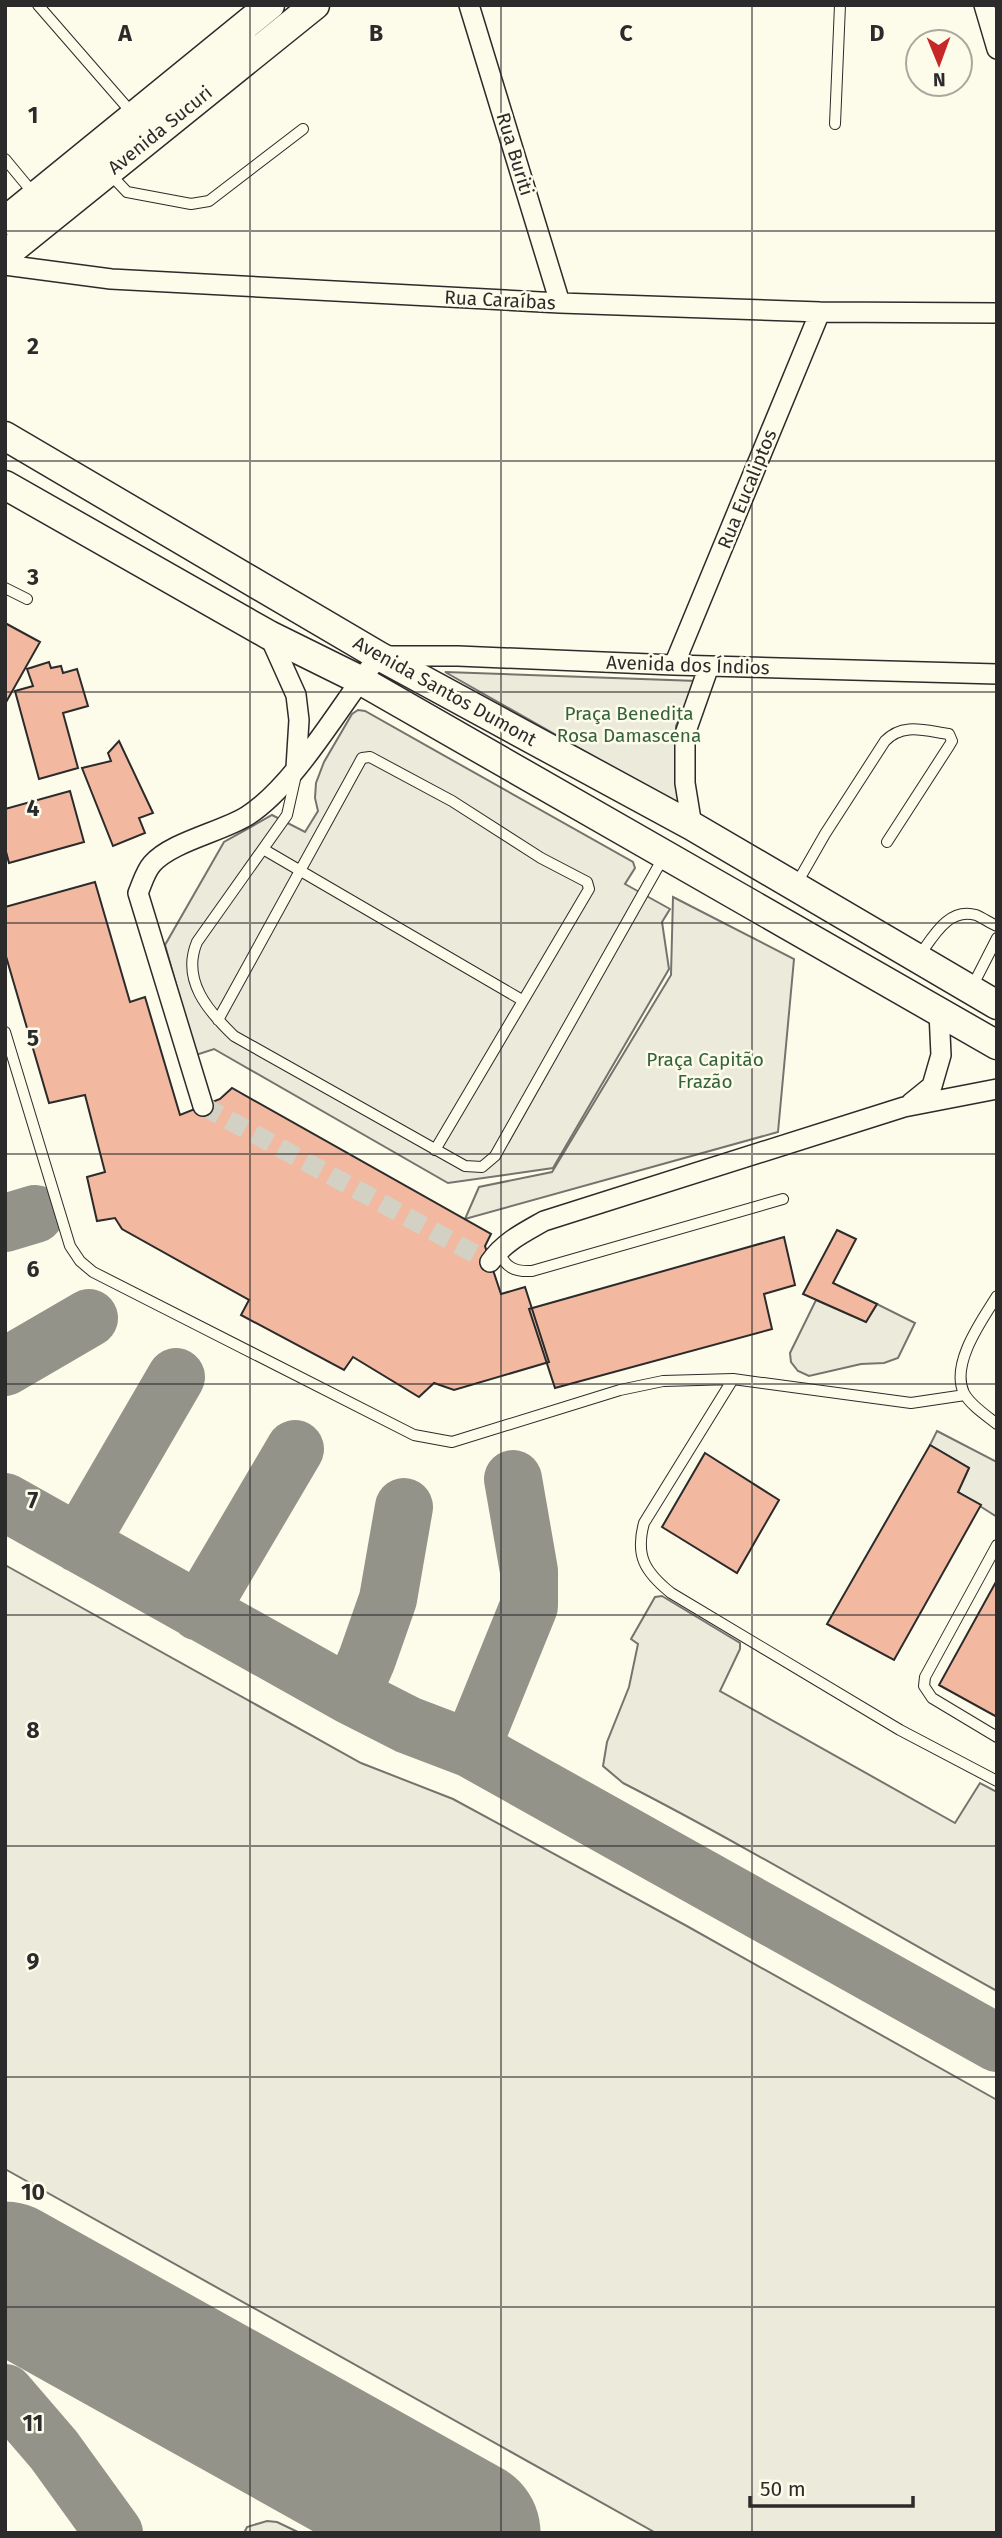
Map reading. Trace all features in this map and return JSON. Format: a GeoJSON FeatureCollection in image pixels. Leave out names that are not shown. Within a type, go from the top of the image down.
{"type":"FeatureCollection","features":[{"type":"Feature","properties":{"kind":"main road","name":"Avenida Sucuri"},"geometry":{"type":"LineString","coordinates":[[5,221],[46,206],[108,172],[144,126],[270,5]]}},
{"type":"Feature","properties":{"kind":"main road","name":"Avenida Sucuri"},"geometry":{"type":"LineString","coordinates":[[5,255],[46,206],[144,126],[316,5]]}},
{"type":"Feature","properties":{"kind":"main road","name":"Avenida Santos Dumont"},"geometry":{"type":"LineString","coordinates":[[5,436],[379,656],[692,826],[997,1005]]}},
{"type":"Feature","properties":{"kind":"main road","name":"Avenida Santos Dumont"},"geometry":{"type":"LineString","coordinates":[[5,485],[269,635],[360,680],[997,1045]]}},
{"type":"Feature","properties":{"kind":"main road"},"geometry":{"type":"LineString","coordinates":[[189,591],[209,557]]}},
{"type":"Feature","properties":{"kind":"main road"},"geometry":{"type":"LineString","coordinates":[[939,1012],[962,986]]}},
{"type":"Feature","properties":{"kind":"street","name":"Rua Buriti"},"geometry":{"type":"LineString","coordinates":[[469,5],[560,303]]}},
{"type":"Feature","properties":{"kind":"street"},"geometry":{"type":"LineString","coordinates":[[984,5],[997,49]]}},
{"type":"Feature","properties":{"kind":"street","name":"Rua Caraíbas"},"geometry":{"type":"LineString","coordinates":[[5,265],[111,279],[560,303],[820,312],[997,313]]}},
{"type":"Feature","properties":{"kind":"street","name":"Rua Eucaliptos"},"geometry":{"type":"LineString","coordinates":[[674,665],[820,312]]}},
{"type":"Feature","properties":{"kind":"street"},"geometry":{"type":"LineString","coordinates":[[269,635],[296,695],[299,720],[296,768]]}},
{"type":"Feature","properties":{"kind":"street"},"geometry":{"type":"LineString","coordinates":[[204,1106],[138,893],[150,866],[163,854],[244,817],[266,803],[296,768],[379,656]]}},
{"type":"Feature","properties":{"kind":"street","name":"Avenida dos Índios"},"geometry":{"type":"LineString","coordinates":[[379,656],[458,656],[997,674]]}},
{"type":"Feature","properties":{"kind":"street"},"geometry":{"type":"LineString","coordinates":[[692,826],[685,783],[685,734],[709,666]]}},
{"type":"Feature","properties":{"kind":"street"},"geometry":{"type":"LineString","coordinates":[[904,1107],[932,1086],[941,1055],[939,1012]]}},
{"type":"Feature","properties":{"kind":"street"},"geometry":{"type":"LineString","coordinates":[[494,1256],[514,1238],[544,1221],[904,1107],[997,1089]]}},
{"type":"Feature","properties":{"kind":"lane"},"geometry":{"type":"LineString","coordinates":[[38,5],[144,126]]}},
{"type":"Feature","properties":{"kind":"lane"},"geometry":{"type":"LineString","coordinates":[[835,124],[840,5]]}},
{"type":"Feature","properties":{"kind":"lane"},"geometry":{"type":"LineString","coordinates":[[108,172],[127,192],[191,204],[209,201],[303,129]]}},
{"type":"Feature","properties":{"kind":"lane"},"geometry":{"type":"LineString","coordinates":[[5,159],[46,206]]}},
{"type":"Feature","properties":{"kind":"lane"},"geometry":{"type":"LineString","coordinates":[[5,588],[27,600]]}},
{"type":"Feature","properties":{"kind":"lane"},"geometry":{"type":"LineString","coordinates":[[795,887],[825,834],[885,741],[894,732],[906,728],[949,734],[949,746],[887,842]]}},
{"type":"Feature","properties":{"kind":"lane"},"geometry":{"type":"LineString","coordinates":[[218,1020],[362,758],[370,757],[452,801],[589,885],[435,1150]]}},
{"type":"Feature","properties":{"kind":"lane"},"geometry":{"type":"LineString","coordinates":[[296,768],[294,792],[287,815],[205,929],[191,956],[191,968],[197,987],[218,1020],[234,1036],[465,1166],[482,1167],[495,1156],[665,855]]}},
{"type":"Feature","properties":{"kind":"lane"},"geometry":{"type":"LineString","coordinates":[[263,849],[522,1000]]}},
{"type":"Feature","properties":{"kind":"lane"},"geometry":{"type":"LineString","coordinates":[[917,959],[949,918],[974,915],[997,926]]}},
{"type":"Feature","properties":{"kind":"lane"},"geometry":{"type":"LineString","coordinates":[[962,986],[997,938]]}},
{"type":"Feature","properties":{"kind":"lane"},"geometry":{"type":"LineString","coordinates":[[5,1032],[70,1246],[80,1261],[93,1272],[414,1435],[452,1442],[631,1388],[663,1381],[733,1379],[911,1402],[965,1395]]}},
{"type":"Feature","properties":{"kind":"lane"},"geometry":{"type":"LineString","coordinates":[[494,1256],[518,1272],[531,1271],[783,1199]]}},
{"type":"Feature","properties":{"kind":"lane"},"geometry":{"type":"LineString","coordinates":[[997,1296],[971,1340],[963,1362],[961,1378],[965,1395],[997,1424]]}},
{"type":"Feature","properties":{"kind":"lane"},"geometry":{"type":"LineString","coordinates":[[733,1379],[645,1523],[640,1537],[644,1560],[651,1577],[671,1593],[900,1730],[997,1781]]}},
{"type":"Feature","properties":{"kind":"lane"},"geometry":{"type":"LineString","coordinates":[[997,1545],[925,1677],[924,1686],[932,1698],[997,1737]]}},
{"type":"Feature","properties":{"kind":"green space","name":"Praça Benedita Rosa Damascena"},"geometry":{"type":"Polygon","coordinates":[[[445,672],[697,681],[676,726],[676,767],[681,806],[445,672]]]}},
{"type":"Feature","properties":{"kind":"green space","name":"Praça Capitão Frazão"},"geometry":{"type":"Polygon","coordinates":[[[673,897],[794,959],[778,1132],[465,1219],[479,1187],[552,1172],[671,975],[673,897]]]}},
{"type":"Feature","properties":{"kind":"green space"},"geometry":{"type":"Polygon","coordinates":[[[816,1300],[866,1322],[877,1304],[915,1323],[898,1358],[884,1363],[861,1364],[809,1376],[798,1371],[791,1362],[790,1353],[816,1300]]]}},
{"type":"Feature","properties":{"kind":"green space"},"geometry":{"type":"Polygon","coordinates":[[[937,1431],[997,1462],[997,1517],[958,1492],[969,1468],[930,1445],[937,1431]]]}},
{"type":"Feature","properties":{"kind":"green space"},"geometry":{"type":"Polygon","coordinates":[[[5,1565],[361,1763],[453,1799],[997,2100],[997,2533],[656,2533],[5,2169],[5,1565]]]}},
{"type":"Feature","properties":{"kind":"green space"},"geometry":{"type":"Polygon","coordinates":[[[662,1596],[740,1643],[740,1649],[720,1691],[955,1823],[980,1783],[997,1792],[997,1991],[764,1859],[623,1783],[603,1766],[607,1742],[629,1687],[638,1644],[631,1639],[655,1597],[662,1596]]]}},
{"type":"Feature","properties":{"kind":"green space"},"geometry":{"type":"Polygon","coordinates":[[[267,2521],[277,2522],[300,2533],[244,2533],[247,2527],[267,2521]]]}},
{"type":"Feature","properties":{"kind":"shaded area"},"geometry":{"type":"Polygon","coordinates":[[[358,710],[365,711],[633,862],[635,868],[625,884],[670,909],[662,922],[669,969],[553,1168],[448,1183],[214,1049],[196,1055],[165,945],[224,842],[272,815],[305,832],[318,811],[316,783],[324,762],[352,714],[358,710]]]}},
{"type":"Feature","properties":{"kind":"building"},"geometry":{"type":"Polygon","coordinates":[[[5,623],[40,642],[5,704],[5,623]]]}},
{"type":"Feature","properties":{"kind":"building"},"geometry":{"type":"Polygon","coordinates":[[[49,662],[51,668],[61,666],[63,673],[77,669],[88,706],[63,713],[78,768],[39,779],[15,691],[33,686],[27,669],[49,662]]]}},
{"type":"Feature","properties":{"kind":"building"},"geometry":{"type":"Polygon","coordinates":[[[119,741],[153,813],[139,818],[145,833],[113,846],[82,768],[111,761],[108,753],[119,741]]]}},
{"type":"Feature","properties":{"kind":"building"},"geometry":{"type":"Polygon","coordinates":[[[70,791],[84,842],[9,863],[5,848],[5,809],[70,791]]]}},
{"type":"Feature","properties":{"kind":"building"},"geometry":{"type":"Polygon","coordinates":[[[95,882],[130,1002],[145,997],[180,1115],[220,1099],[232,1088],[491,1234],[485,1246],[501,1294],[525,1287],[549,1362],[454,1390],[434,1383],[419,1397],[353,1357],[344,1370],[241,1315],[249,1300],[122,1229],[115,1218],[97,1221],[87,1177],[105,1172],[85,1095],[49,1103],[5,953],[5,907],[95,882]]]}},
{"type":"Feature","properties":{"kind":"building"},"geometry":{"type":"Polygon","coordinates":[[[837,1230],[856,1239],[833,1283],[877,1304],[866,1322],[803,1294],[837,1230]]]}},
{"type":"Feature","properties":{"kind":"building"},"geometry":{"type":"Polygon","coordinates":[[[784,1237],[795,1285],[764,1294],[772,1329],[555,1388],[529,1309],[784,1237]]]}},
{"type":"Feature","properties":{"kind":"building"},"geometry":{"type":"Polygon","coordinates":[[[930,1445],[969,1468],[958,1492],[981,1505],[894,1660],[827,1624],[930,1445]]]}},
{"type":"Feature","properties":{"kind":"building"},"geometry":{"type":"Polygon","coordinates":[[[705,1453],[779,1500],[737,1573],[662,1527],[705,1453]]]}},
{"type":"Feature","properties":{"kind":"building"},"geometry":{"type":"Polygon","coordinates":[[[997,1580],[997,1717],[939,1685],[997,1580]]]}},
{"type":"Feature","properties":{"kind":"taxiway"},"geometry":{"type":"LineString","coordinates":[[5,1223],[35,1214]]}},
{"type":"Feature","properties":{"kind":"taxiway"},"geometry":{"type":"LineString","coordinates":[[5,1367],[89,1318]]}},
{"type":"Feature","properties":{"kind":"taxiway"},"geometry":{"type":"LineString","coordinates":[[79,1544],[176,1377]]}},
{"type":"Feature","properties":{"kind":"taxiway"},"geometry":{"type":"LineString","coordinates":[[199,1612],[295,1449]]}},
{"type":"Feature","properties":{"kind":"taxiway"},"geometry":{"type":"LineString","coordinates":[[471,1749],[529,1606],[529,1571],[513,1479]]}},
{"type":"Feature","properties":{"kind":"taxiway"},"geometry":{"type":"LineString","coordinates":[[5,1502],[351,1696],[408,1725],[471,1749],[997,2043]]}},
{"type":"Feature","properties":{"kind":"taxiway"},"geometry":{"type":"LineString","coordinates":[[351,1696],[388,1599],[404,1507]]}},
{"type":"Feature","properties":{"kind":"taxiway"},"geometry":{"type":"LineString","coordinates":[[5,2393],[54,2450],[114,2533]]}},
{"type":"Feature","properties":{"kind":"runway"},"geometry":{"type":"LineString","coordinates":[[5,2275],[467,2533]]}},
{"type":"Feature","properties":{"kind":"tunnel"},"geometry":{"type":"LineString","coordinates":[[203,1106],[490,1262]]}}]}
